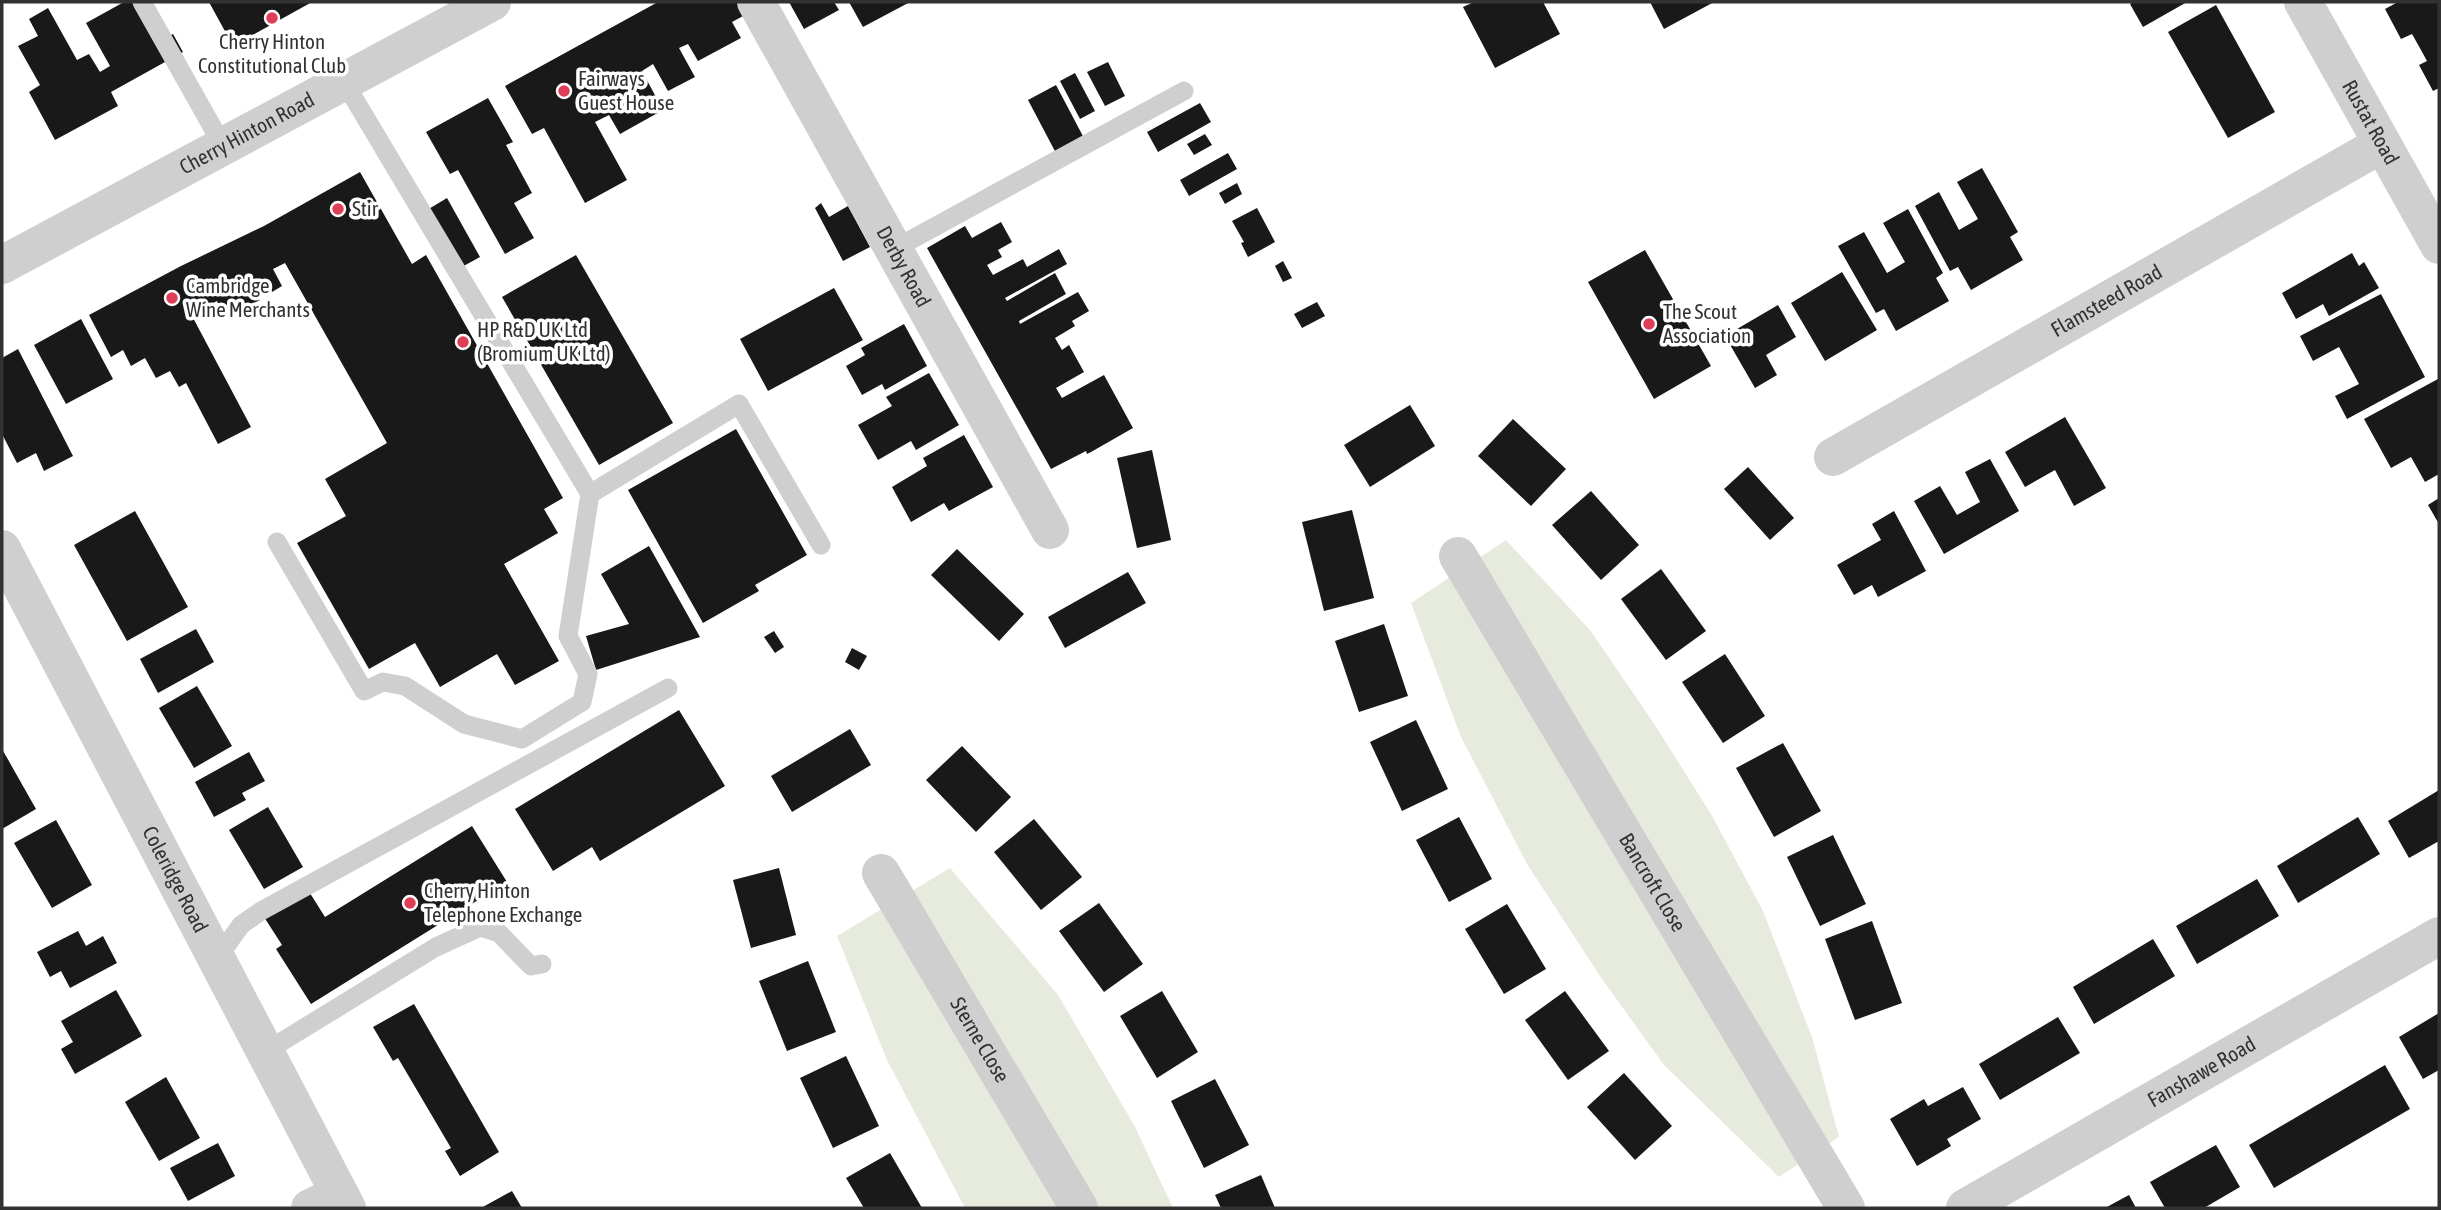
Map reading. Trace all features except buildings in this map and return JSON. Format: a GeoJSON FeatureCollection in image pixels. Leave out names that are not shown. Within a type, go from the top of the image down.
{"type":"FeatureCollection","features":[{"type":"Feature","properties":{"kind":"street","name":"Cherry Hinton Road"},"geometry":{"type":"LineString","coordinates":[[2,265],[492,2]]}},
{"type":"Feature","properties":{"kind":"street","name":"Derby Road"},"geometry":{"type":"LineString","coordinates":[[756,2],[1053,535]]}},
{"type":"Feature","properties":{"kind":"street","name":"Rustat Road"},"geometry":{"type":"LineString","coordinates":[[2303,2],[2439,245]]}},
{"type":"Feature","properties":{"kind":"street","name":"Flamsteed Road"},"geometry":{"type":"LineString","coordinates":[[1833,457],[2382,144]]}},
{"type":"Feature","properties":{"kind":"street","name":"Coleridge Road"},"geometry":{"type":"LineString","coordinates":[[2,549],[265,1052],[332,1203]]}},
{"type":"Feature","properties":{"kind":"street","name":"Bancroft Close"},"geometry":{"type":"LineString","coordinates":[[1458,556],[1846,1208]]}},
{"type":"Feature","properties":{"kind":"street","name":"Sterne Close"},"geometry":{"type":"LineString","coordinates":[[881,873],[1079,1208]]}},
{"type":"Feature","properties":{"kind":"street","name":"Fanshawe Road"},"geometry":{"type":"LineString","coordinates":[[1965,1208],[2439,936]]}},
{"type":"Feature","properties":{"kind":"lane"},"geometry":{"type":"LineString","coordinates":[[142,2],[223,146]]}},
{"type":"Feature","properties":{"kind":"lane"},"geometry":{"type":"LineString","coordinates":[[277,542],[364,691],[383,682],[405,686],[464,724],[522,739],[582,702],[588,674],[568,636],[590,494],[344,80]]}},
{"type":"Feature","properties":{"kind":"lane"},"geometry":{"type":"LineString","coordinates":[[894,249],[1184,91]]}},
{"type":"Feature","properties":{"kind":"lane"},"geometry":{"type":"LineString","coordinates":[[590,494],[739,404],[821,545]]}},
{"type":"Feature","properties":{"kind":"lane"},"geometry":{"type":"LineString","coordinates":[[216,960],[241,925],[261,911],[668,688]]}},
{"type":"Feature","properties":{"kind":"lane"},"geometry":{"type":"LineString","coordinates":[[265,1052],[436,947],[480,927],[499,933],[531,966],[542,964]]}},
{"type":"Feature","properties":{"kind":"shaded area"},"geometry":{"type":"Polygon","coordinates":[[[1506,540],[1590,630],[1711,814],[1763,911],[1812,1037],[1839,1137],[1779,1177],[1664,1065],[1602,979],[1527,864],[1461,737],[1411,603],[1506,540]]]}},
{"type":"Feature","properties":{"kind":"shaded area"},"geometry":{"type":"Polygon","coordinates":[[[950,868],[1058,995],[1134,1125],[1173,1208],[965,1208],[887,1060],[837,936],[950,868]]]}},
{"type":"Feature","properties":{"kind":"place","name":"Cherry Hinton Constitutional Club"},"geometry":{"type":"Point","coordinates":[272,18]}},
{"type":"Feature","properties":{"kind":"place","name":"Fairways Guest House"},"geometry":{"type":"Point","coordinates":[564,91]}},
{"type":"Feature","properties":{"kind":"place","name":"Stir"},"geometry":{"type":"Point","coordinates":[338,209]}},
{"type":"Feature","properties":{"kind":"place","name":"Cambridge Wine Merchants"},"geometry":{"type":"Point","coordinates":[172,298]}},
{"type":"Feature","properties":{"kind":"place","name":"The Scout Association"},"geometry":{"type":"Point","coordinates":[1649,324]}},
{"type":"Feature","properties":{"kind":"place","name":"HP R&D UK Ltd (Bromium UK Ltd)"},"geometry":{"type":"Point","coordinates":[463,342]}},
{"type":"Feature","properties":{"kind":"place","name":"Cherry Hinton Telephone Exchange"},"geometry":{"type":"Point","coordinates":[410,903]}}]}
